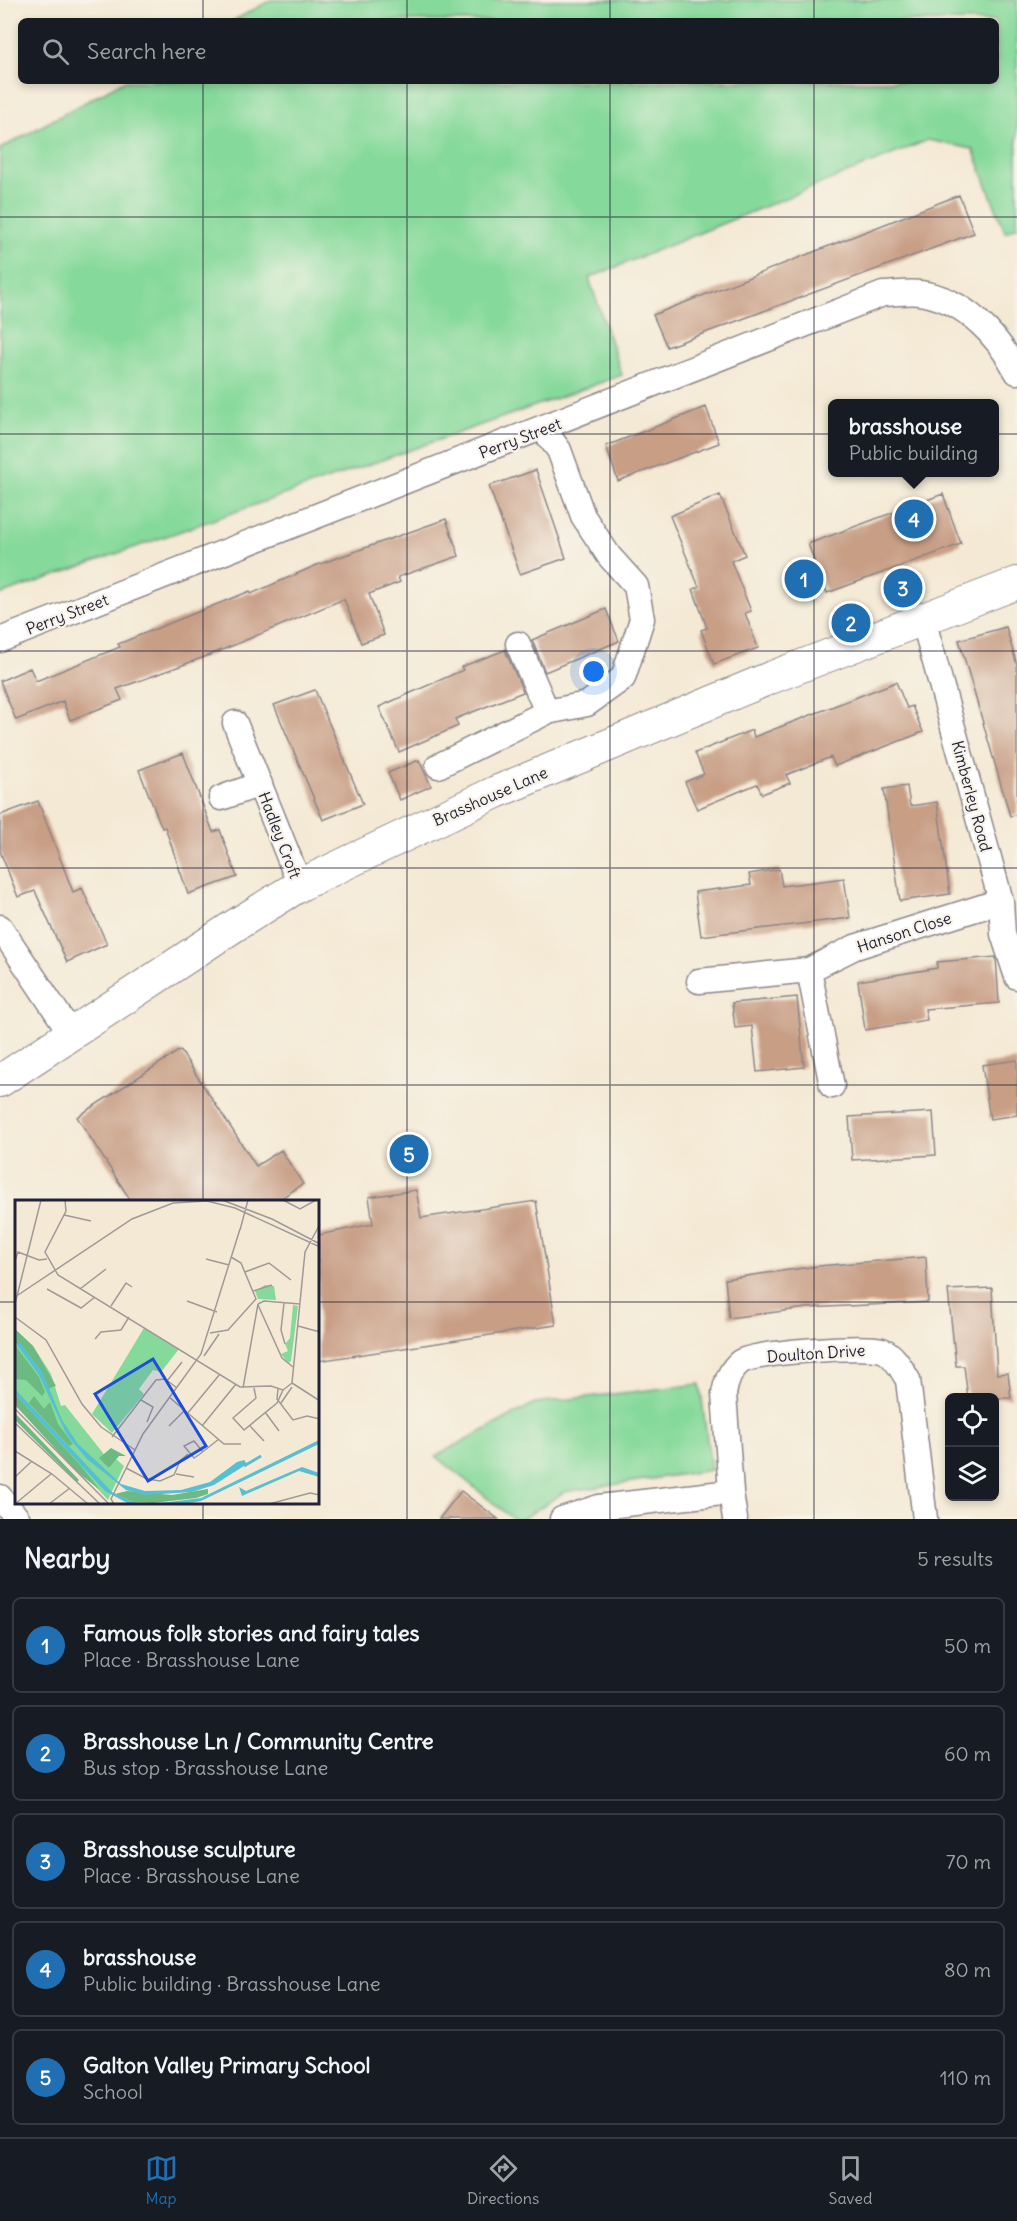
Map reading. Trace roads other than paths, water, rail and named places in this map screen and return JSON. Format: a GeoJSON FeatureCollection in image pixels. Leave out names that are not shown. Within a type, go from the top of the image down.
{"type":"FeatureCollection","features":[{"type":"Feature","properties":{"kind":"street","name":"Perry Street"},"geometry":{"type":"LineString","coordinates":[[0,640],[883,294],[920,293],[956,305],[1002,346],[1017,372]]}},
{"type":"Feature","properties":{"kind":"street"},"geometry":{"type":"LineString","coordinates":[[438,766],[547,712],[587,704],[622,678],[642,619],[636,586],[609,556],[583,516],[559,450],[543,429]]}},
{"type":"Feature","properties":{"kind":"street","name":"Brasshouse Lane"},"geometry":{"type":"LineString","coordinates":[[0,1081],[300,885],[495,792],[770,678],[1017,583]]}},
{"type":"Feature","properties":{"kind":"street","name":"Kimberley Road"},"geometry":{"type":"LineString","coordinates":[[923,619],[1001,901],[1003,934],[1016,973]]}},
{"type":"Feature","properties":{"kind":"street"},"geometry":{"type":"LineString","coordinates":[[518,644],[547,712]]}},
{"type":"Feature","properties":{"kind":"street","name":"Hadley Croft"},"geometry":{"type":"LineString","coordinates":[[235,723],[300,885]]}},
{"type":"Feature","properties":{"kind":"street","name":"Hadley Croft"},"geometry":{"type":"LineString","coordinates":[[221,798],[260,784]]}},
{"type":"Feature","properties":{"kind":"street","name":"Hanson Close"},"geometry":{"type":"LineString","coordinates":[[699,981],[809,970],[855,947],[1001,901]]}},
{"type":"Feature","properties":{"kind":"street"},"geometry":{"type":"LineString","coordinates":[[0,927],[72,1035]]}},
{"type":"Feature","properties":{"kind":"street"},"geometry":{"type":"LineString","coordinates":[[809,970],[832,1086]]}},
{"type":"Feature","properties":{"kind":"street","name":"Doulton Drive"},"geometry":{"type":"LineString","coordinates":[[735,1519],[724,1394],[726,1379],[741,1362],[763,1356],[860,1347],[884,1350],[898,1363],[908,1380],[925,1519]]}},
{"type":"Feature","properties":{"kind":"street"},"geometry":{"type":"LineString","coordinates":[[562,1519],[599,1507],[731,1492]]}},
{"type":"Feature","properties":{"kind":"street"},"geometry":{"type":"LineString","coordinates":[[0,1497],[18,1519]]}},
{"type":"Feature","properties":{"kind":"place","name":"brasshouse"},"geometry":{"type":"Point","coordinates":[914,519]}},
{"type":"Feature","properties":{"kind":"place","name":"Famous folk stories and fairy tales"},"geometry":{"type":"Point","coordinates":[804,579]}},
{"type":"Feature","properties":{"kind":"place","name":"Brasshouse sculpture"},"geometry":{"type":"Point","coordinates":[903,588]}},
{"type":"Feature","properties":{"kind":"place","name":"Brasshouse Ln / Community Centre"},"geometry":{"type":"Point","coordinates":[851,623]}},
{"type":"Feature","properties":{"kind":"place","name":"Galton Valley Primary School"},"geometry":{"type":"Point","coordinates":[409,1154]}}]}
